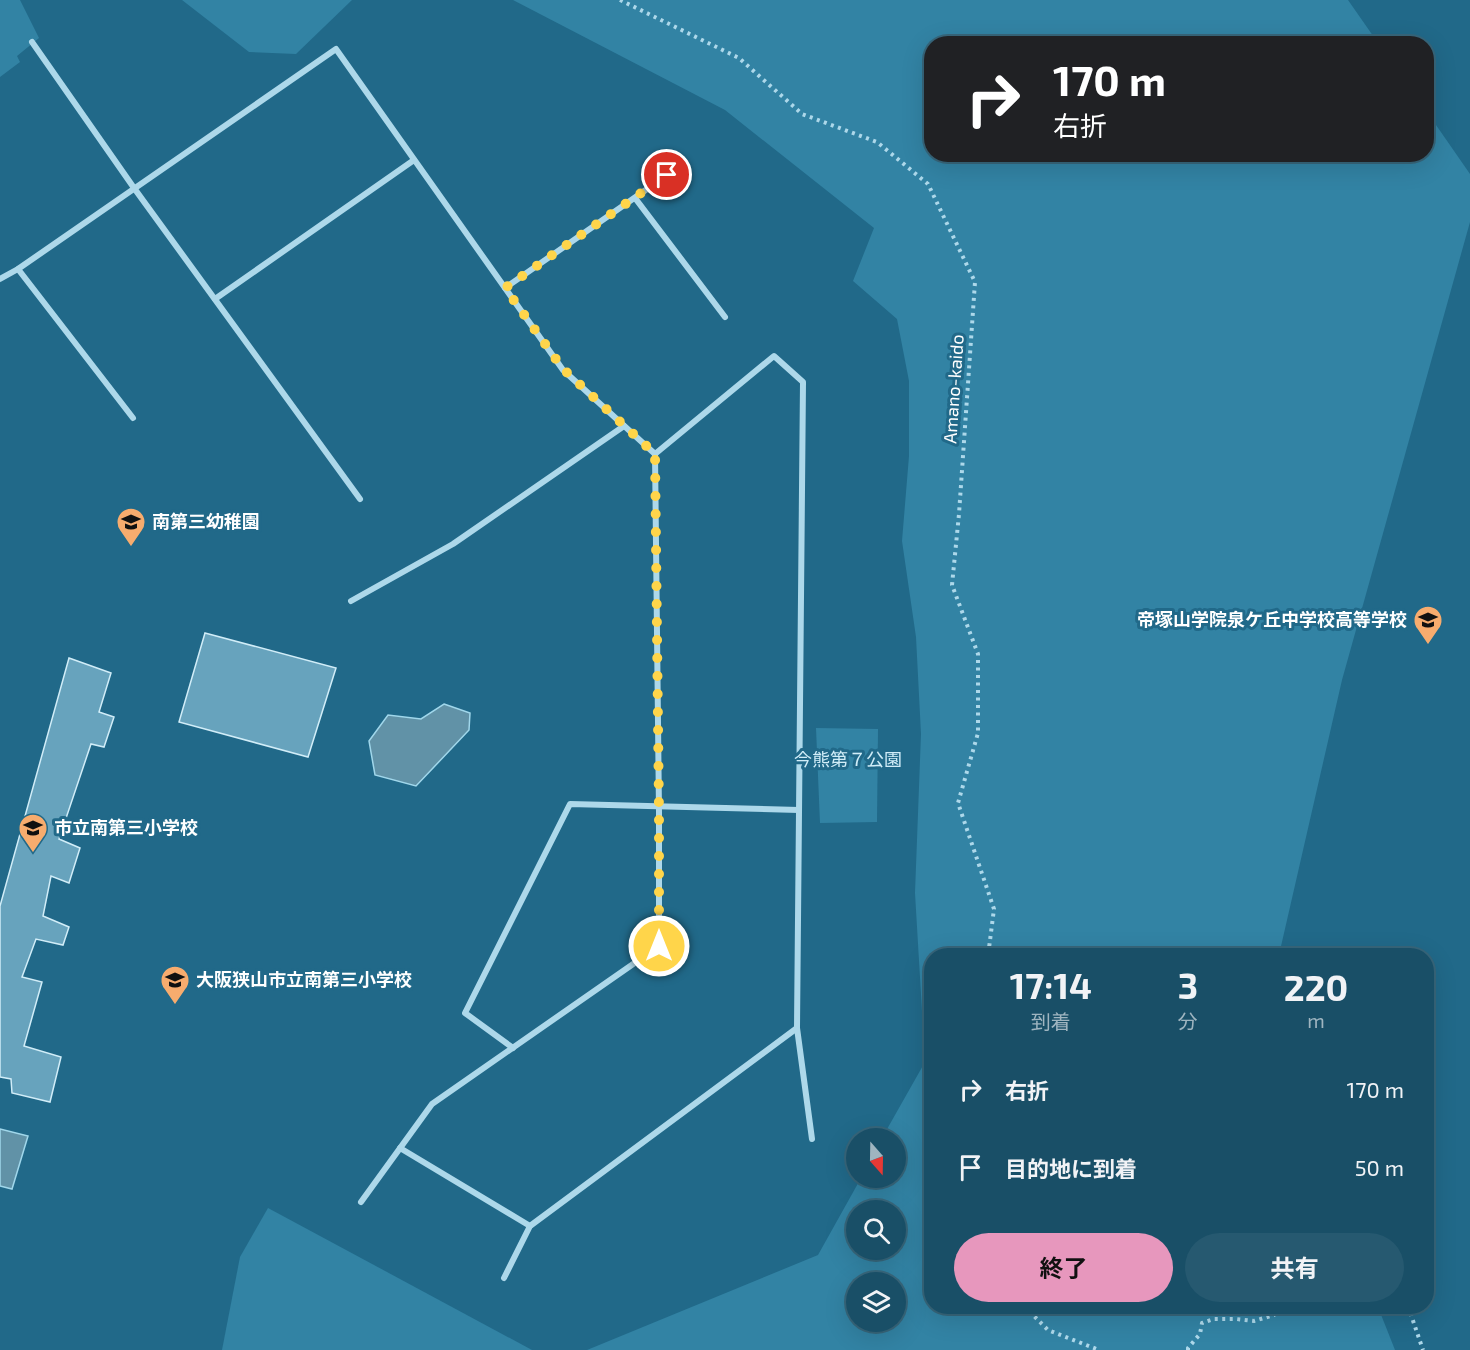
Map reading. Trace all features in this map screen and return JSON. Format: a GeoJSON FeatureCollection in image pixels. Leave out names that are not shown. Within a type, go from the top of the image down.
{"type":"FeatureCollection","features":[{"type":"Feature","properties":{"kind":"street"},"geometry":{"type":"LineString","coordinates":[[32,42],[134,188],[360,499]]}},
{"type":"Feature","properties":{"kind":"street"},"geometry":{"type":"LineString","coordinates":[[0,279],[336,49],[563,369],[655,454],[659,946],[432,1104],[361,1202]]}},
{"type":"Feature","properties":{"kind":"street"},"geometry":{"type":"LineString","coordinates":[[216,299],[414,160]]}},
{"type":"Feature","properties":{"kind":"street"},"geometry":{"type":"LineString","coordinates":[[505,288],[683,164]]}},
{"type":"Feature","properties":{"kind":"street"},"geometry":{"type":"LineString","coordinates":[[635,198],[725,317]]}},
{"type":"Feature","properties":{"kind":"street"},"geometry":{"type":"LineString","coordinates":[[18,268],[133,418]]}},
{"type":"Feature","properties":{"kind":"street"},"geometry":{"type":"LineString","coordinates":[[655,454],[774,356],[804,382],[797,1028],[812,1139]]}},
{"type":"Feature","properties":{"kind":"street"},"geometry":{"type":"LineString","coordinates":[[351,601],[453,544],[624,426]]}},
{"type":"Feature","properties":{"kind":"street"},"geometry":{"type":"LineString","coordinates":[[513,1048],[465,1013],[570,804],[799,810]]}},
{"type":"Feature","properties":{"kind":"street"},"geometry":{"type":"LineString","coordinates":[[504,1278],[530,1226],[797,1028]]}},
{"type":"Feature","properties":{"kind":"street"},"geometry":{"type":"LineString","coordinates":[[400,1148],[530,1226]]}},
{"type":"Feature","properties":{"kind":"path","name":"Amano-kaido"},"geometry":{"type":"LineString","coordinates":[[620,0],[740,58],[802,114],[877,142],[928,184],[975,282],[952,585],[978,654],[978,733],[958,803],[994,909],[989,948]]}},
{"type":"Feature","properties":{"kind":"path"},"geometry":{"type":"LineString","coordinates":[[1032,1314],[1048,1330],[1100,1350]]}},
{"type":"Feature","properties":{"kind":"path"},"geometry":{"type":"LineString","coordinates":[[1188,1350],[1200,1334],[1202,1323],[1214,1318],[1254,1321],[1275,1314]]}},
{"type":"Feature","properties":{"kind":"path"},"geometry":{"type":"LineString","coordinates":[[1411,1314],[1423,1350]]}},
{"type":"Feature","properties":{"kind":"green space"},"geometry":{"type":"Polygon","coordinates":[[[0,0],[20,0],[39,38],[17,56],[20,62],[0,77],[0,0]]]}},
{"type":"Feature","properties":{"kind":"green space"},"geometry":{"type":"Polygon","coordinates":[[[182,0],[352,0],[296,54],[249,52],[182,0]]]}},
{"type":"Feature","properties":{"kind":"green space"},"geometry":{"type":"Polygon","coordinates":[[[513,0],[1348,0],[1373,36],[924,36],[924,162],[1434,162],[1434,122],[1470,174],[1470,222],[1342,680],[1281,948],[924,948],[924,1045],[915,893],[921,734],[916,637],[902,541],[909,456],[909,381],[897,319],[853,281],[874,228],[725,110],[513,0]]]}},
{"type":"Feature","properties":{"kind":"green space","name":"今熊第７公園"},"geometry":{"type":"Polygon","coordinates":[[[816,728],[878,729],[877,822],[820,823],[816,728]]]}},
{"type":"Feature","properties":{"kind":"green space"},"geometry":{"type":"Polygon","coordinates":[[[924,1064],[924,1314],[1381,1314],[1395,1350],[587,1350],[818,1255],[846,1205],[846,1260],[906,1260],[906,1200],[849,1200],[855,1188],[906,1188],[906,1128],[888,1128],[924,1064]]]}},
{"type":"Feature","properties":{"kind":"green space"},"geometry":{"type":"Polygon","coordinates":[[[268,1208],[532,1350],[222,1350],[240,1257],[268,1208]]]}},
{"type":"Feature","properties":{"kind":"shaded area"},"geometry":{"type":"Polygon","coordinates":[[[444,704],[470,713],[469,730],[416,786],[375,775],[369,741],[388,715],[421,719],[444,704]]]}},
{"type":"Feature","properties":{"kind":"shaded area"},"geometry":{"type":"Polygon","coordinates":[[[0,1129],[28,1136],[12,1189],[0,1186],[0,1129]]]}},
{"type":"Feature","properties":{"kind":"building"},"geometry":{"type":"Polygon","coordinates":[[[205,633],[336,668],[308,757],[179,722],[205,633]]]}},
{"type":"Feature","properties":{"kind":"building"},"geometry":{"type":"Polygon","coordinates":[[[69,658],[111,673],[99,712],[114,717],[104,747],[91,744],[59,839],[80,848],[69,883],[51,876],[43,916],[69,927],[63,945],[36,939],[22,977],[42,982],[24,1046],[61,1057],[50,1102],[12,1093],[11,1079],[0,1077],[0,906],[69,658]]]}},
{"type":"Feature","properties":{"kind":"place","name":"南第三幼稚園"},"geometry":{"type":"Point","coordinates":[131,548]}},
{"type":"Feature","properties":{"kind":"place","name":"帝塚山学院泉ケ丘中学校高等学校"},"geometry":{"type":"Point","coordinates":[1428,646]}},
{"type":"Feature","properties":{"kind":"place","name":"市立南第三小学校"},"geometry":{"type":"Point","coordinates":[33,854]}},
{"type":"Feature","properties":{"kind":"place","name":"大阪狭山市立南第三小学校"},"geometry":{"type":"Point","coordinates":[175,1006]}},
{"type":"Feature","properties":{"kind":"route"},"geometry":{"type":"LineString","coordinates":[[659,946],[655,454],[563,369],[505,288],[667,175]]}}]}
